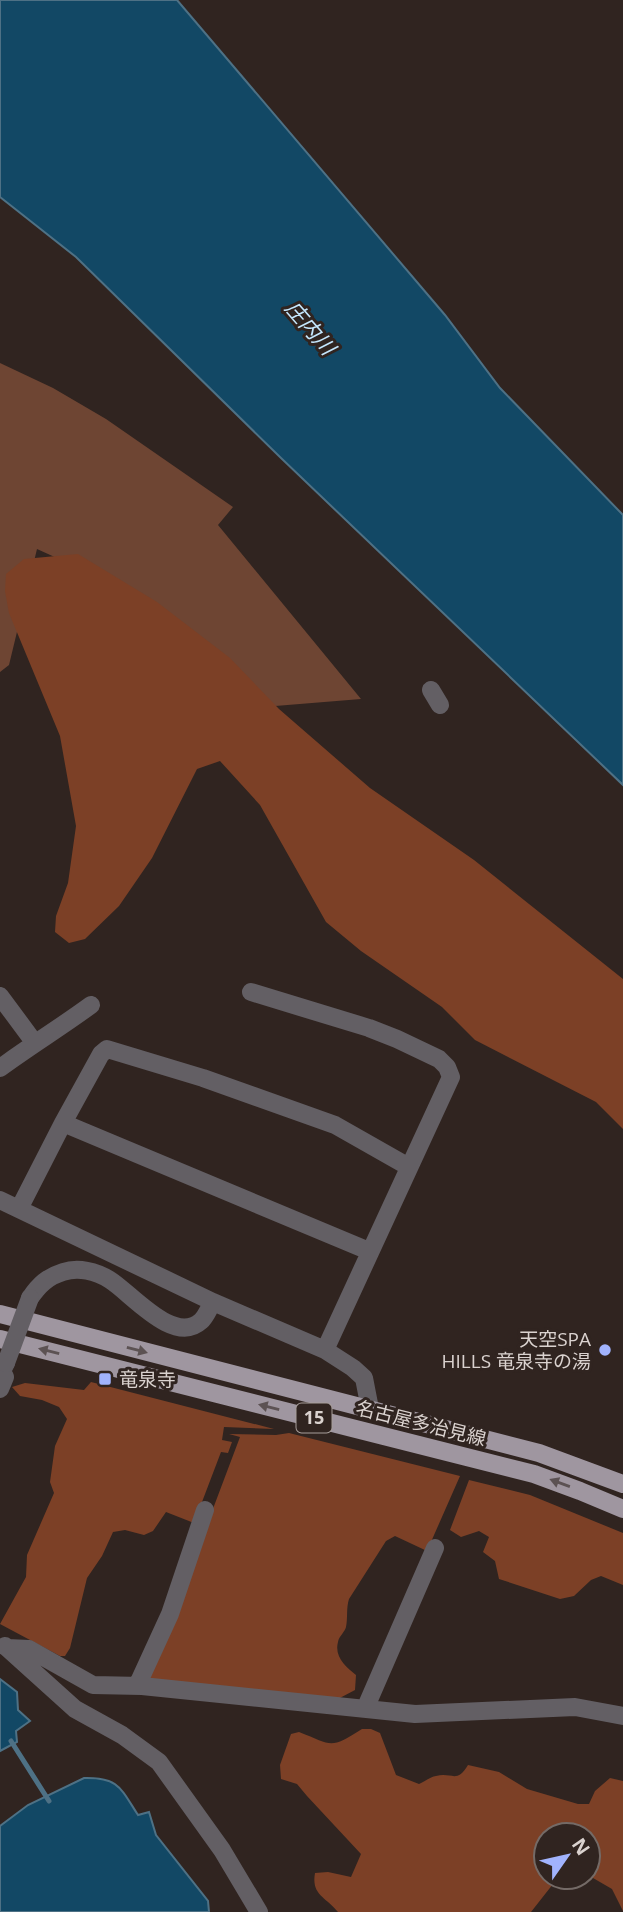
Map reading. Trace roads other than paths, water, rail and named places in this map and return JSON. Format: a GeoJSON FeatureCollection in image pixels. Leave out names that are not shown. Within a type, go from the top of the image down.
{"type":"FeatureCollection","features":[{"type":"Feature","properties":{"kind":"main road","name":"名古屋多治見線"},"geometry":{"type":"LineString","coordinates":[[0,1314],[539,1452],[623,1483]]}},
{"type":"Feature","properties":{"kind":"main road","name":"名古屋多治見線"},"geometry":{"type":"LineString","coordinates":[[0,1339],[534,1474],[623,1509]]}},
{"type":"Feature","properties":{"kind":"street"},"geometry":{"type":"LineString","coordinates":[[251,992],[369,1028],[425,1051],[439,1059],[451,1076],[325,1350]]}},
{"type":"Feature","properties":{"kind":"street"},"geometry":{"type":"LineString","coordinates":[[0,996],[34,1042]]}},
{"type":"Feature","properties":{"kind":"street"},"geometry":{"type":"LineString","coordinates":[[0,1068],[91,1005]]}},
{"type":"Feature","properties":{"kind":"street"},"geometry":{"type":"LineString","coordinates":[[19,1209],[63,1123],[101,1054],[107,1049],[203,1078],[335,1125],[409,1167]]}},
{"type":"Feature","properties":{"kind":"street"},"geometry":{"type":"LineString","coordinates":[[63,1123],[369,1251]]}},
{"type":"Feature","properties":{"kind":"street"},"geometry":{"type":"LineString","coordinates":[[0,1200],[213,1302],[325,1350],[364,1378],[370,1409]]}},
{"type":"Feature","properties":{"kind":"street"},"geometry":{"type":"LineString","coordinates":[[0,1389],[5,1377],[3,1368],[30,1298],[39,1286],[53,1275],[72,1269],[90,1271],[108,1278],[160,1320],[180,1328],[190,1327],[201,1321],[213,1302]]}},
{"type":"Feature","properties":{"kind":"street"},"geometry":{"type":"LineString","coordinates":[[137,1686],[170,1614],[205,1510]]}},
{"type":"Feature","properties":{"kind":"street"},"geometry":{"type":"LineString","coordinates":[[365,1709],[435,1548]]}},
{"type":"Feature","properties":{"kind":"street"},"geometry":{"type":"LineString","coordinates":[[4,1644],[29,1649],[93,1685],[137,1686],[415,1714],[575,1707],[623,1716]]}},
{"type":"Feature","properties":{"kind":"street"},"geometry":{"type":"LineString","coordinates":[[4,1644],[75,1709],[122,1735],[159,1762],[222,1850],[259,1912]]}},
{"type":"Feature","properties":{"kind":"water","name":"庄内川"},"geometry":{"type":"Polygon","coordinates":[[[0,0],[177,0],[445,315],[500,388],[623,515],[623,785],[281,458],[76,257],[0,197],[0,0]]]}},
{"type":"Feature","properties":{"kind":"water"},"geometry":{"type":"Polygon","coordinates":[[[0,1679],[17,1692],[18,1710],[30,1721],[16,1731],[17,1742],[0,1751],[0,1679]]]}},
{"type":"Feature","properties":{"kind":"water"},"geometry":{"type":"Polygon","coordinates":[[[84,1778],[112,1782],[123,1792],[138,1815],[149,1812],[156,1835],[208,1901],[209,1912],[0,1912],[0,1826],[28,1805],[84,1778]]]}},
{"type":"Feature","properties":{"kind":"waterway"},"geometry":{"type":"LineString","coordinates":[[11,1741],[49,1801]]}},
{"type":"Feature","properties":{"kind":"place","name":"天空SPA HILLS 竜泉寺の湯"},"geometry":{"type":"Point","coordinates":[605,1350]}},
{"type":"Feature","properties":{"kind":"place","name":"竜泉寺"},"geometry":{"type":"Point","coordinates":[105,1379]}}]}
